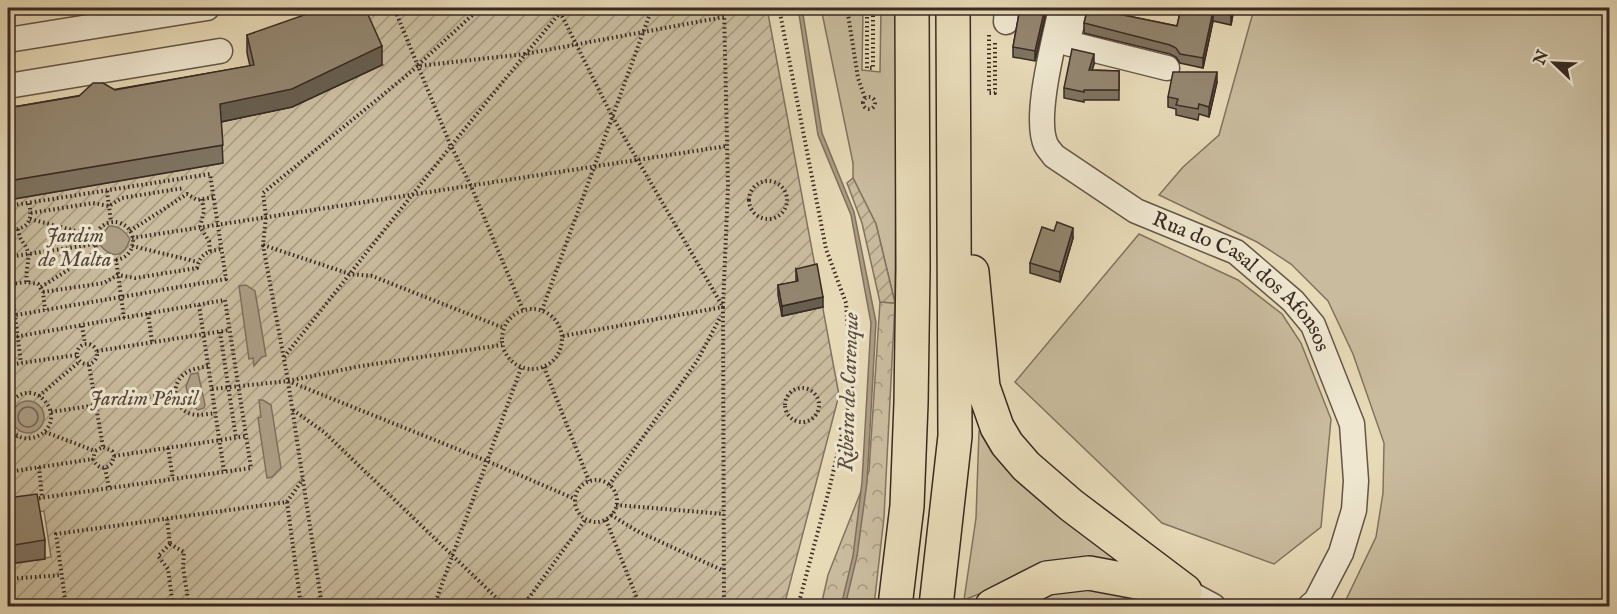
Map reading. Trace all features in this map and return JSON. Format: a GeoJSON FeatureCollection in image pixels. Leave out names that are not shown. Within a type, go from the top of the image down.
{"type":"FeatureCollection","features":[{"type":"Feature","properties":{"kind":"highway"},"geometry":{"type":"LineString","coordinates":[[895,606],[907,506],[911,403],[912,8]]}},
{"type":"Feature","properties":{"kind":"highway"},"geometry":{"type":"LineString","coordinates":[[936,606],[955,436],[953,8]]}},
{"type":"Feature","properties":{"kind":"highway"},"geometry":{"type":"LineString","coordinates":[[953,134],[977,309],[983,387],[997,428],[1026,466],[1071,505],[1199,599]]}},
{"type":"Feature","properties":{"kind":"highway"},"geometry":{"type":"LineString","coordinates":[[993,606],[1047,578],[1089,573],[1199,599]]}},
{"type":"Feature","properties":{"kind":"street"},"geometry":{"type":"LineString","coordinates":[[8,40],[207,8]]}},
{"type":"Feature","properties":{"kind":"street","name":"Rua do Casal dos Afonsos"},"geometry":{"type":"LineString","coordinates":[[1061,8],[1047,76],[1042,123],[1046,143],[1054,156],[1136,211],[1236,252],[1293,301],[1313,325],[1326,355],[1352,424],[1356,481],[1354,510],[1341,553],[1316,601],[1310,606]]}},
{"type":"Feature","properties":{"kind":"street"},"geometry":{"type":"LineString","coordinates":[[1076,8],[1067,43],[1167,68]]}},
{"type":"Feature","properties":{"kind":"street"},"geometry":{"type":"LineString","coordinates":[[8,86],[220,51]]}},
{"type":"Feature","properties":{"kind":"path"},"geometry":{"type":"LineString","coordinates":[[409,8],[397,15],[450,144],[471,186],[523,310]]}},
{"type":"Feature","properties":{"kind":"path"},"geometry":{"type":"LineString","coordinates":[[322,606],[288,381],[263,245],[266,217],[263,193],[418,66],[480,8]]}},
{"type":"Feature","properties":{"kind":"path"},"geometry":{"type":"LineString","coordinates":[[284,357],[413,195],[450,144],[559,10],[564,8]]}},
{"type":"Feature","properties":{"kind":"path"},"geometry":{"type":"LineString","coordinates":[[542,310],[652,8]]}},
{"type":"Feature","properties":{"kind":"path"},"geometry":{"type":"LineString","coordinates":[[724,8],[728,187],[722,314],[724,606]]}},
{"type":"Feature","properties":{"kind":"path"},"geometry":{"type":"LineString","coordinates":[[779,8],[826,249],[846,303],[852,391],[829,490],[798,606]]}},
{"type":"Feature","properties":{"kind":"path"},"geometry":{"type":"LineString","coordinates":[[847,8],[858,78],[866,98]]}},
{"type":"Feature","properties":{"kind":"path"},"geometry":{"type":"LineString","coordinates":[[867,8],[867,68],[873,68],[873,8]]}},
{"type":"Feature","properties":{"kind":"path"},"geometry":{"type":"LineString","coordinates":[[559,10],[612,116],[723,307]]}},
{"type":"Feature","properties":{"kind":"path"},"geometry":{"type":"LineString","coordinates":[[418,66],[525,54],[724,17]]}},
{"type":"Feature","properties":{"kind":"path"},"geometry":{"type":"LineString","coordinates":[[999,24],[995,93],[989,93],[999,24]]}},
{"type":"Feature","properties":{"kind":"path"},"geometry":{"type":"LineString","coordinates":[[132,238],[727,146]]}},
{"type":"Feature","properties":{"kind":"path"},"geometry":{"type":"LineString","coordinates":[[8,206],[210,174],[226,279],[16,315]]}},
{"type":"Feature","properties":{"kind":"path"},"geometry":{"type":"LineString","coordinates":[[182,179],[187,194],[197,200],[214,197]]}},
{"type":"Feature","properties":{"kind":"path"},"geometry":{"type":"LineString","coordinates":[[766,181],[783,187],[788,199],[782,214],[770,220],[756,216],[749,204],[754,187],[766,181]]}},
{"type":"Feature","properties":{"kind":"path"},"geometry":{"type":"LineString","coordinates":[[31,213],[93,203],[109,206],[122,198],[184,188]]}},
{"type":"Feature","properties":{"kind":"path"},"geometry":{"type":"LineString","coordinates":[[107,191],[111,222]]}},
{"type":"Feature","properties":{"kind":"path"},"geometry":{"type":"LineString","coordinates":[[130,231],[187,194]]}},
{"type":"Feature","properties":{"kind":"path"},"geometry":{"type":"LineString","coordinates":[[202,199],[204,211],[200,227],[208,241],[210,251]]}},
{"type":"Feature","properties":{"kind":"path"},"geometry":{"type":"LineString","coordinates":[[8,231],[26,225],[31,213],[29,203]]}},
{"type":"Feature","properties":{"kind":"path"},"geometry":{"type":"LineString","coordinates":[[30,219],[95,236]]}},
{"type":"Feature","properties":{"kind":"path"},"geometry":{"type":"LineString","coordinates":[[111,222],[125,225],[130,231],[132,246],[129,252],[116,259],[102,256],[98,251],[95,236],[104,224],[111,222]]}},
{"type":"Feature","properties":{"kind":"path"},"geometry":{"type":"LineString","coordinates":[[18,229],[20,240],[28,253],[29,259],[25,269],[27,282]]}},
{"type":"Feature","properties":{"kind":"path"},"geometry":{"type":"LineString","coordinates":[[21,363],[8,258],[95,244]]}},
{"type":"Feature","properties":{"kind":"path"},"geometry":{"type":"LineString","coordinates":[[263,245],[350,274],[372,276],[504,328]]}},
{"type":"Feature","properties":{"kind":"path"},"geometry":{"type":"LineString","coordinates":[[132,246],[198,262]]}},
{"type":"Feature","properties":{"kind":"path"},"geometry":{"type":"LineString","coordinates":[[43,292],[104,283],[118,275],[135,278],[197,268],[201,257],[210,251],[222,249]]}},
{"type":"Feature","properties":{"kind":"path"},"geometry":{"type":"LineString","coordinates":[[41,287],[98,251]]}},
{"type":"Feature","properties":{"kind":"path"},"geometry":{"type":"LineString","coordinates":[[116,259],[124,318]]}},
{"type":"Feature","properties":{"kind":"path"},"geometry":{"type":"LineString","coordinates":[[11,284],[33,282],[41,287],[45,310]]}},
{"type":"Feature","properties":{"kind":"path"},"geometry":{"type":"LineString","coordinates":[[8,338],[225,300],[247,436],[251,468],[31,499]]}},
{"type":"Feature","properties":{"kind":"path"},"geometry":{"type":"LineString","coordinates":[[199,305],[224,471]]}},
{"type":"Feature","properties":{"kind":"path"},"geometry":{"type":"LineString","coordinates":[[562,336],[723,307]]}},
{"type":"Feature","properties":{"kind":"path"},"geometry":{"type":"LineString","coordinates":[[523,310],[542,310],[552,316],[559,325],[562,336],[561,349],[555,360],[544,367],[521,368],[509,359],[502,345],[504,328],[512,317],[523,310]]}},
{"type":"Feature","properties":{"kind":"path"},"geometry":{"type":"LineString","coordinates":[[148,313],[152,342]]}},
{"type":"Feature","properties":{"kind":"path"},"geometry":{"type":"LineString","coordinates":[[609,485],[697,361],[722,314]]}},
{"type":"Feature","properties":{"kind":"path"},"geometry":{"type":"LineString","coordinates":[[82,326],[85,344]]}},
{"type":"Feature","properties":{"kind":"path"},"geometry":{"type":"LineString","coordinates":[[97,351],[230,330]]}},
{"type":"Feature","properties":{"kind":"path"},"geometry":{"type":"LineString","coordinates":[[220,332],[236,438]]}},
{"type":"Feature","properties":{"kind":"path"},"geometry":{"type":"LineString","coordinates":[[79,362],[76,355],[79,348],[85,344],[90,344],[97,351]]}},
{"type":"Feature","properties":{"kind":"path"},"geometry":{"type":"LineString","coordinates":[[212,389],[288,381],[361,366],[502,345]]}},
{"type":"Feature","properties":{"kind":"path"},"geometry":{"type":"LineString","coordinates":[[89,365],[96,360],[97,351]]}},
{"type":"Feature","properties":{"kind":"path"},"geometry":{"type":"LineString","coordinates":[[8,365],[76,355]]}},
{"type":"Feature","properties":{"kind":"path"},"geometry":{"type":"LineString","coordinates":[[79,362],[89,365]]}},
{"type":"Feature","properties":{"kind":"path"},"geometry":{"type":"LineString","coordinates":[[39,396],[79,362]]}},
{"type":"Feature","properties":{"kind":"path"},"geometry":{"type":"LineString","coordinates":[[89,365],[103,447]]}},
{"type":"Feature","properties":{"kind":"path"},"geometry":{"type":"LineString","coordinates":[[208,366],[188,371],[181,376],[176,384],[175,393],[177,402],[190,414],[215,413]]}},
{"type":"Feature","properties":{"kind":"path"},"geometry":{"type":"LineString","coordinates":[[544,367],[589,482]]}},
{"type":"Feature","properties":{"kind":"path"},"geometry":{"type":"LineString","coordinates":[[434,606],[521,368]]}},
{"type":"Feature","properties":{"kind":"path"},"geometry":{"type":"LineString","coordinates":[[288,381],[575,499]]}},
{"type":"Feature","properties":{"kind":"path"},"geometry":{"type":"LineString","coordinates":[[801,387],[816,394],[820,406],[810,420],[799,422],[788,416],[784,404],[790,392],[801,387]]}},
{"type":"Feature","properties":{"kind":"path"},"geometry":{"type":"LineString","coordinates":[[8,407],[10,398],[25,393],[39,396],[47,403],[51,412],[51,423],[45,432],[31,439],[16,436],[8,425]]}},
{"type":"Feature","properties":{"kind":"path"},"geometry":{"type":"LineString","coordinates":[[51,412],[175,393]]}},
{"type":"Feature","properties":{"kind":"path"},"geometry":{"type":"LineString","coordinates":[[292,410],[324,432],[506,606]]}},
{"type":"Feature","properties":{"kind":"path"},"geometry":{"type":"LineString","coordinates":[[45,432],[95,451],[103,447]]}},
{"type":"Feature","properties":{"kind":"path"},"geometry":{"type":"LineString","coordinates":[[8,448],[16,436]]}},
{"type":"Feature","properties":{"kind":"path"},"geometry":{"type":"LineString","coordinates":[[114,456],[247,436]]}},
{"type":"Feature","properties":{"kind":"path"},"geometry":{"type":"LineString","coordinates":[[93,459],[100,468],[105,468],[112,463],[114,456],[112,451],[103,447]]}},
{"type":"Feature","properties":{"kind":"path"},"geometry":{"type":"LineString","coordinates":[[168,448],[172,479]]}},
{"type":"Feature","properties":{"kind":"path"},"geometry":{"type":"LineString","coordinates":[[93,459],[95,451]]}},
{"type":"Feature","properties":{"kind":"path"},"geometry":{"type":"LineString","coordinates":[[8,472],[93,459]]}},
{"type":"Feature","properties":{"kind":"path"},"geometry":{"type":"LineString","coordinates":[[39,467],[42,497]]}},
{"type":"Feature","properties":{"kind":"path"},"geometry":{"type":"LineString","coordinates":[[105,468],[109,488]]}},
{"type":"Feature","properties":{"kind":"path"},"geometry":{"type":"LineString","coordinates":[[301,606],[287,502],[303,479]]}},
{"type":"Feature","properties":{"kind":"path"},"geometry":{"type":"LineString","coordinates":[[599,481],[609,485],[615,494],[616,505],[611,515],[606,520],[595,522],[585,520],[579,514],[575,499],[579,488],[589,482],[599,481]]}},
{"type":"Feature","properties":{"kind":"path"},"geometry":{"type":"LineString","coordinates":[[66,606],[56,534],[287,502]]}},
{"type":"Feature","properties":{"kind":"path"},"geometry":{"type":"LineString","coordinates":[[616,505],[724,514]]}},
{"type":"Feature","properties":{"kind":"path"},"geometry":{"type":"LineString","coordinates":[[611,515],[637,531],[724,571]]}},
{"type":"Feature","properties":{"kind":"path"},"geometry":{"type":"LineString","coordinates":[[167,519],[170,544],[159,556],[168,569],[173,606]]}},
{"type":"Feature","properties":{"kind":"path"},"geometry":{"type":"LineString","coordinates":[[523,606],[585,520]]}},
{"type":"Feature","properties":{"kind":"path"},"geometry":{"type":"LineString","coordinates":[[606,520],[640,606]]}},
{"type":"Feature","properties":{"kind":"path"},"geometry":{"type":"LineString","coordinates":[[170,544],[184,552],[183,567],[189,606]]}},
{"type":"Feature","properties":{"kind":"path"},"geometry":{"type":"LineString","coordinates":[[8,579],[62,575]]}},
{"type":"Feature","properties":{"kind":"green space"},"geometry":{"type":"Polygon","coordinates":[[[369,8],[767,8],[839,395],[784,606],[8,606],[8,565],[51,557],[44,511],[8,517],[8,327],[12,326],[8,304],[8,200],[222,163],[220,122],[369,8]]]}},
{"type":"Feature","properties":{"kind":"green space"},"geometry":{"type":"Polygon","coordinates":[[[821,8],[863,8],[862,70],[880,72],[881,8],[897,8],[895,303],[876,224],[853,178],[853,163],[821,8]]]}},
{"type":"Feature","properties":{"kind":"green space"},"geometry":{"type":"Polygon","coordinates":[[[1609,8],[1609,606],[1343,606],[1376,537],[1383,493],[1384,443],[1353,354],[1328,301],[1291,264],[1257,242],[1159,195],[1183,167],[1219,135],[1254,9],[1609,8]]]}},
{"type":"Feature","properties":{"kind":"green space"},"geometry":{"type":"Polygon","coordinates":[[[853,178],[876,224],[895,303],[880,302],[862,223],[847,183],[853,178]]]}},
{"type":"Feature","properties":{"kind":"green space"},"geometry":{"type":"Polygon","coordinates":[[[1139,234],[1238,280],[1282,314],[1301,343],[1331,419],[1321,527],[1274,564],[1162,523],[1015,382],[1139,234]]]}},
{"type":"Feature","properties":{"kind":"green space"},"geometry":{"type":"Polygon","coordinates":[[[880,302],[895,303],[884,517],[874,606],[821,606],[828,575],[869,471],[880,302]]]}},
{"type":"Feature","properties":{"kind":"green space"},"geometry":{"type":"Polygon","coordinates":[[[983,430],[1136,562],[1054,564],[964,600],[976,518],[979,431],[983,430]]]}},
{"type":"Feature","properties":{"kind":"green space"},"geometry":{"type":"Polygon","coordinates":[[[1122,586],[1171,606],[1015,606],[1040,593],[1122,586]]]}},
{"type":"Feature","properties":{"kind":"water"},"geometry":{"type":"Polygon","coordinates":[[[798,8],[802,8],[822,133],[854,212],[876,322],[867,482],[857,556],[845,606],[841,606],[853,556],[862,482],[871,323],[851,215],[818,135],[798,8]]]}},
{"type":"Feature","properties":{"kind":"water"},"geometry":{"type":"Polygon","coordinates":[[[109,226],[121,229],[130,239],[121,253],[109,253],[100,245],[101,236],[109,226]]]}},
{"type":"Feature","properties":{"kind":"water"},"geometry":{"type":"Polygon","coordinates":[[[246,285],[255,291],[266,356],[254,366],[253,358],[249,359],[239,286],[246,285]]]}},
{"type":"Feature","properties":{"kind":"water"},"geometry":{"type":"Polygon","coordinates":[[[198,373],[205,405],[204,408],[198,410],[190,404],[186,386],[191,374],[198,373]]]}},
{"type":"Feature","properties":{"kind":"water"},"geometry":{"type":"Polygon","coordinates":[[[259,400],[271,405],[281,468],[272,477],[267,478],[258,418],[261,417],[259,400]]]}},
{"type":"Feature","properties":{"kind":"water"},"geometry":{"type":"Polygon","coordinates":[[[28,401],[39,406],[44,417],[39,428],[28,433],[17,428],[12,417],[17,406],[28,401]]]}},
{"type":"Feature","properties":{"kind":"building"},"geometry":{"type":"Polygon","coordinates":[[[324,8],[365,8],[382,46],[292,89],[220,104],[223,145],[8,181],[8,108],[79,96],[93,83],[103,83],[115,90],[254,65],[247,35],[324,8]]]}},
{"type":"Feature","properties":{"kind":"building"},"geometry":{"type":"Polygon","coordinates":[[[1020,8],[1045,8],[1035,51],[1013,47],[1020,8]]]}},
{"type":"Feature","properties":{"kind":"building"},"geometry":{"type":"Polygon","coordinates":[[[1088,8],[1103,8],[1103,11],[1177,26],[1181,8],[1232,8],[1231,15],[1213,11],[1203,58],[1180,54],[1170,45],[1084,23],[1088,8]]]}},
{"type":"Feature","properties":{"kind":"building"},"geometry":{"type":"Polygon","coordinates":[[[1072,49],[1094,54],[1089,70],[1119,71],[1119,90],[1084,90],[1084,92],[1064,88],[1072,49]]]}},
{"type":"Feature","properties":{"kind":"building"},"geometry":{"type":"Polygon","coordinates":[[[1173,72],[1217,72],[1209,107],[1199,104],[1198,109],[1176,105],[1178,99],[1168,97],[1173,72]]]}},
{"type":"Feature","properties":{"kind":"building"},"geometry":{"type":"Polygon","coordinates":[[[1057,222],[1073,228],[1060,272],[1030,263],[1042,227],[1054,231],[1057,222]]]}},
{"type":"Feature","properties":{"kind":"building"},"geometry":{"type":"Polygon","coordinates":[[[817,264],[823,297],[782,306],[778,285],[798,281],[796,269],[817,264]]]}},
{"type":"Feature","properties":{"kind":"building"},"geometry":{"type":"Polygon","coordinates":[[[8,286],[12,308],[8,309],[8,286]]]}},
{"type":"Feature","properties":{"kind":"building"},"geometry":{"type":"Polygon","coordinates":[[[37,494],[45,540],[8,546],[8,498],[37,494]]]}},
{"type":"Feature","properties":{"kind":"park label","name":"Jardim de Malta"},"geometry":{"type":"Point","coordinates":[75,248]}},
{"type":"Feature","properties":{"kind":"park label","name":"Jardim Pênsil"},"geometry":{"type":"Point","coordinates":[144,399]}},
{"type":"Feature","properties":{"kind":"water label","name":"Ribeira de Carenque"},"geometry":{"type":"Point","coordinates":[849,392]}}]}
